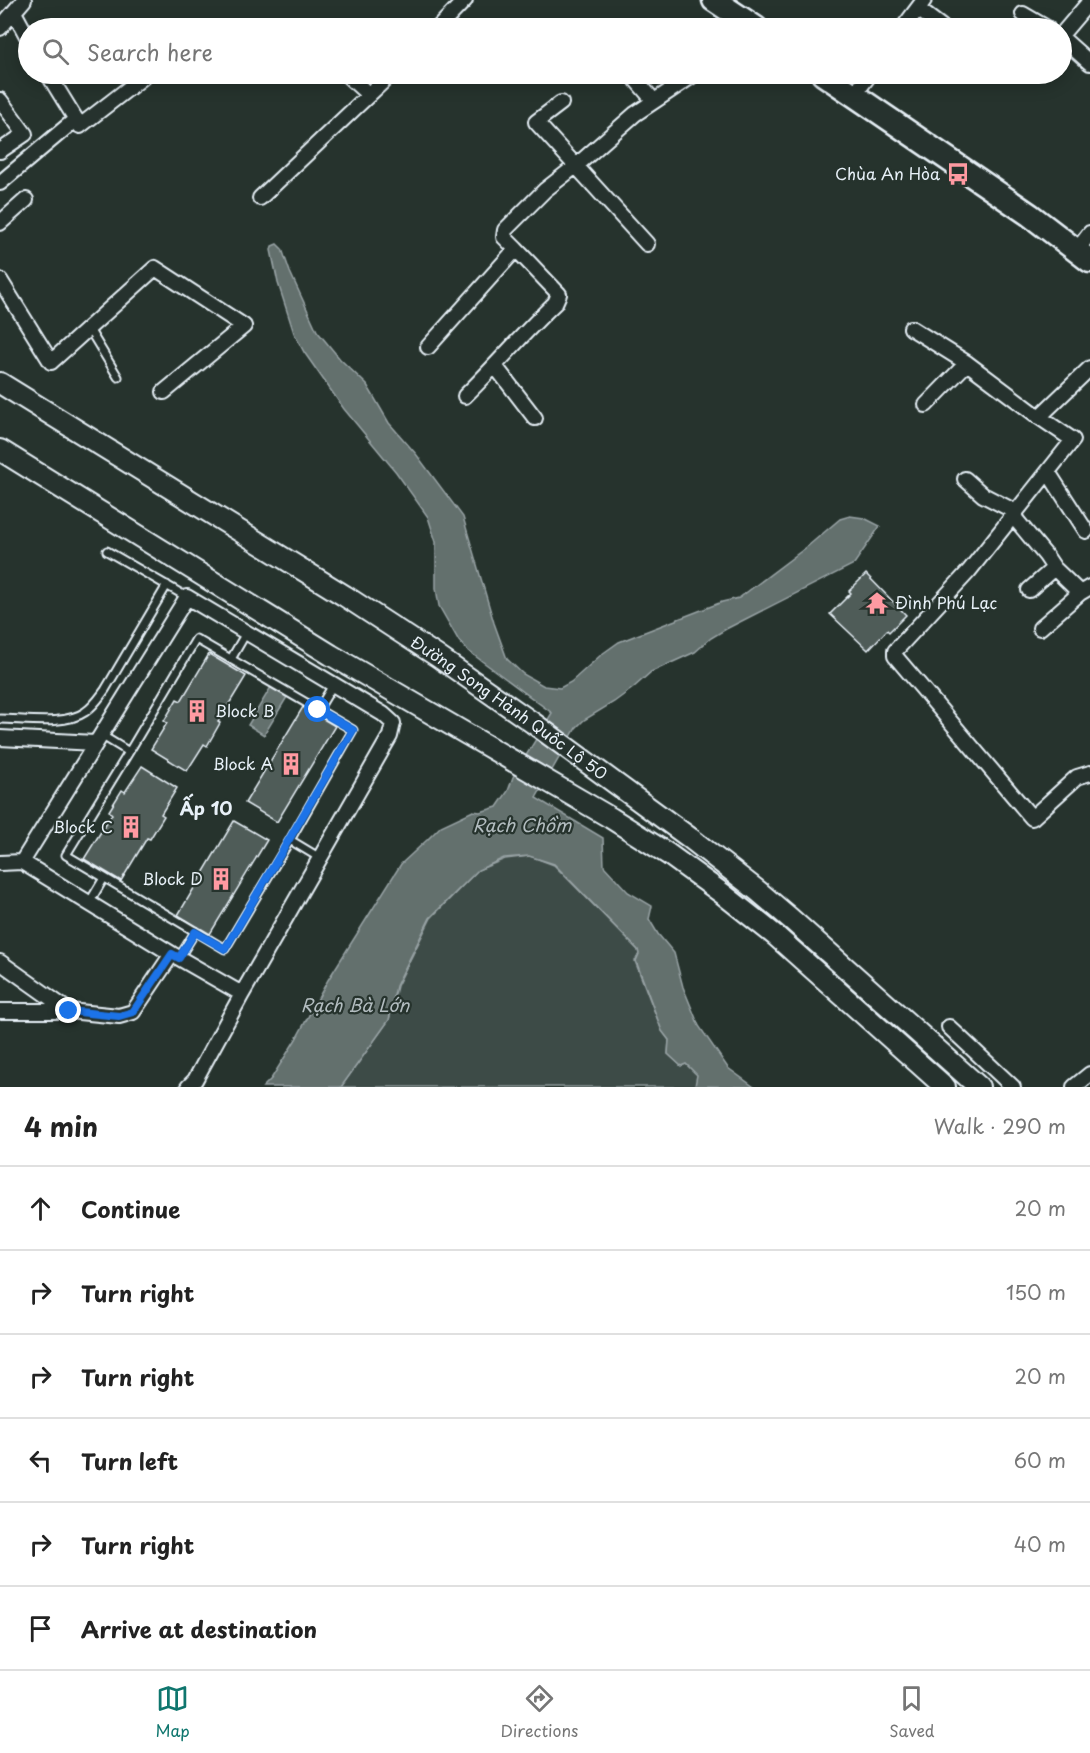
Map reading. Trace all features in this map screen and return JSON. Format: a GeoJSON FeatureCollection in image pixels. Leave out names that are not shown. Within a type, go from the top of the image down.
{"type":"FeatureCollection","features":[{"type":"Feature","properties":{"kind":"highway"},"geometry":{"type":"LineString","coordinates":[[714,0],[736,18]]}},
{"type":"Feature","properties":{"kind":"highway"},"geometry":{"type":"LineString","coordinates":[[837,84],[1030,215],[1086,248]]}},
{"type":"Feature","properties":{"kind":"main road","name":"Đường Song Hành Quốc Lộ 50"},"geometry":{"type":"LineString","coordinates":[[0,383],[373,614],[566,747],[758,891],[979,1087]]}},
{"type":"Feature","properties":{"kind":"main road","name":"Đường Song Hành Quốc Lộ 50"},"geometry":{"type":"LineString","coordinates":[[0,450],[331,655],[640,836],[695,873],[776,936],[945,1087]]}},
{"type":"Feature","properties":{"kind":"street"},"geometry":{"type":"LineString","coordinates":[[0,28],[24,0]]}},
{"type":"Feature","properties":{"kind":"street"},"geometry":{"type":"LineString","coordinates":[[448,18],[465,0]]}},
{"type":"Feature","properties":{"kind":"street"},"geometry":{"type":"LineString","coordinates":[[1072,24],[1090,1]]}},
{"type":"Feature","properties":{"kind":"street"},"geometry":{"type":"LineString","coordinates":[[910,18],[921,3],[934,18]]}},
{"type":"Feature","properties":{"kind":"street"},"geometry":{"type":"LineString","coordinates":[[14,12],[18,19]]}},
{"type":"Feature","properties":{"kind":"street"},"geometry":{"type":"LineString","coordinates":[[1023,14],[1030,18]]}},
{"type":"Feature","properties":{"kind":"street"},"geometry":{"type":"LineString","coordinates":[[1072,46],[1090,63]]}},
{"type":"Feature","properties":{"kind":"street"},"geometry":{"type":"LineString","coordinates":[[54,84],[80,126],[134,84]]}},
{"type":"Feature","properties":{"kind":"street"},"geometry":{"type":"LineString","coordinates":[[357,84],[369,95]]}},
{"type":"Feature","properties":{"kind":"street"},"geometry":{"type":"LineString","coordinates":[[260,198],[378,84]]}},
{"type":"Feature","properties":{"kind":"street"},"geometry":{"type":"LineString","coordinates":[[640,84],[654,101]]}},
{"type":"Feature","properties":{"kind":"street"},"geometry":{"type":"LineString","coordinates":[[465,396],[559,298],[559,294],[504,237],[505,230],[545,190],[635,114],[654,101],[669,84]]}},
{"type":"Feature","properties":{"kind":"street"},"geometry":{"type":"LineString","coordinates":[[854,95],[862,84]]}},
{"type":"Feature","properties":{"kind":"street"},"geometry":{"type":"LineString","coordinates":[[0,100],[25,134],[0,151]]}},
{"type":"Feature","properties":{"kind":"street"},"geometry":{"type":"LineString","coordinates":[[561,103],[536,122],[647,244]]}},
{"type":"Feature","properties":{"kind":"street"},"geometry":{"type":"LineString","coordinates":[[0,183],[76,119]]}},
{"type":"Feature","properties":{"kind":"street"},"geometry":{"type":"LineString","coordinates":[[0,223],[26,200]]}},
{"type":"Feature","properties":{"kind":"street"},"geometry":{"type":"LineString","coordinates":[[428,347],[516,249]]}},
{"type":"Feature","properties":{"kind":"street"},"geometry":{"type":"LineString","coordinates":[[0,280],[51,362],[155,268],[244,326],[164,392]]}},
{"type":"Feature","properties":{"kind":"street"},"geometry":{"type":"LineString","coordinates":[[911,328],[967,363],[1073,440],[969,571],[895,651],[895,656],[1032,818],[1077,777],[1090,772]]}},
{"type":"Feature","properties":{"kind":"street"},"geometry":{"type":"LineString","coordinates":[[926,405],[967,363]]}},
{"type":"Feature","properties":{"kind":"street"},"geometry":{"type":"LineString","coordinates":[[495,366],[535,418]]}},
{"type":"Feature","properties":{"kind":"street"},"geometry":{"type":"LineString","coordinates":[[1039,417],[1090,368]]}},
{"type":"Feature","properties":{"kind":"street"},"geometry":{"type":"LineString","coordinates":[[1048,472],[1086,531]]}},
{"type":"Feature","properties":{"kind":"street"},"geometry":{"type":"LineString","coordinates":[[965,479],[983,495],[1015,514],[1054,568],[1085,590],[1040,628]]}},
{"type":"Feature","properties":{"kind":"street"},"geometry":{"type":"LineString","coordinates":[[1029,590],[1054,568]]}},
{"type":"Feature","properties":{"kind":"street"},"geometry":{"type":"LineString","coordinates":[[22,862],[187,597],[384,714],[393,723],[390,736],[195,1080],[188,1087]]}},
{"type":"Feature","properties":{"kind":"street"},"geometry":{"type":"LineString","coordinates":[[0,738],[98,739]]}},
{"type":"Feature","properties":{"kind":"street"},"geometry":{"type":"LineString","coordinates":[[0,862],[22,862],[175,956],[242,994]]}},
{"type":"Feature","properties":{"kind":"street"},"geometry":{"type":"LineString","coordinates":[[0,1011],[69,1011],[119,1016],[133,1012],[175,956]]}},
{"type":"Feature","properties":{"kind":"street"},"geometry":{"type":"LineString","coordinates":[[0,962],[69,1011]]}},
{"type":"Feature","properties":{"kind":"street"},"geometry":{"type":"LineString","coordinates":[[949,1027],[1013,1087]]}},
{"type":"Feature","properties":{"kind":"street"},"geometry":{"type":"LineString","coordinates":[[1074,1087],[1090,1074]]}},
{"type":"Feature","properties":{"kind":"lane"},"geometry":{"type":"LineString","coordinates":[[89,329],[118,377]]}},
{"type":"Feature","properties":{"kind":"lane"},"geometry":{"type":"LineString","coordinates":[[107,550],[187,597]]}},
{"type":"Feature","properties":{"kind":"lane"},"geometry":{"type":"LineString","coordinates":[[0,719],[62,720],[85,712],[105,690],[167,585]]}},
{"type":"Feature","properties":{"kind":"lane"},"geometry":{"type":"LineString","coordinates":[[231,658],[246,633]]}},
{"type":"Feature","properties":{"kind":"lane"},"geometry":{"type":"LineString","coordinates":[[196,639],[231,658],[353,730],[225,949],[66,855],[196,639]]}},
{"type":"Feature","properties":{"kind":"lane"},"geometry":{"type":"LineString","coordinates":[[318,710],[333,685]]}},
{"type":"Feature","properties":{"kind":"lane"},"geometry":{"type":"LineString","coordinates":[[98,739],[129,752]]}},
{"type":"Feature","properties":{"kind":"lane"},"geometry":{"type":"LineString","coordinates":[[290,840],[320,858]]}},
{"type":"Feature","properties":{"kind":"lane"},"geometry":{"type":"LineString","coordinates":[[89,903],[104,878]]}},
{"type":"Feature","properties":{"kind":"lane"},"geometry":{"type":"LineString","coordinates":[[175,956],[195,932]]}},
{"type":"Feature","properties":{"kind":"shaded area"},"geometry":{"type":"Polygon","coordinates":[[[530,856],[554,865],[638,950],[639,954],[635,961],[662,1031],[669,1040],[668,1054],[681,1066],[686,1064],[698,1075],[696,1087],[341,1087],[389,1020],[397,986],[431,918],[478,870],[505,859],[530,856]]]}},
{"type":"Feature","properties":{"kind":"water","name":"Rạch Chồm"},"geometry":{"type":"Polygon","coordinates":[[[277,244],[282,249],[317,331],[340,359],[367,385],[389,423],[416,454],[463,517],[507,659],[523,674],[544,686],[560,688],[571,682],[619,642],[722,602],[739,598],[840,519],[850,516],[864,518],[880,526],[854,564],[726,629],[695,652],[651,672],[614,702],[584,720],[576,728],[536,798],[603,838],[604,866],[628,892],[652,906],[649,919],[674,953],[683,987],[699,1026],[728,1068],[754,1087],[695,1086],[697,1075],[686,1064],[681,1066],[668,1054],[669,1040],[662,1031],[636,961],[638,950],[554,864],[529,856],[504,858],[478,870],[430,918],[396,986],[389,1020],[341,1087],[263,1087],[271,1079],[296,1039],[328,980],[401,864],[441,826],[473,811],[480,812],[497,807],[552,713],[467,650],[459,641],[439,606],[436,588],[436,542],[428,517],[396,472],[344,409],[304,352],[294,333],[278,283],[271,250],[272,246],[277,244]]]}},
{"type":"Feature","properties":{"kind":"water"},"geometry":{"type":"Polygon","coordinates":[[[271,687],[287,697],[264,735],[248,725],[271,687]]]}},
{"type":"Feature","properties":{"kind":"building"},"geometry":{"type":"Polygon","coordinates":[[[866,574],[906,615],[889,632],[887,630],[868,650],[830,614],[866,574]]]}},
{"type":"Feature","properties":{"kind":"building","name":"Block B"},"geometry":{"type":"Polygon","coordinates":[[[209,654],[246,676],[218,722],[220,723],[207,746],[204,744],[187,771],[151,749],[167,723],[164,721],[177,699],[181,701],[209,654]]]}},
{"type":"Feature","properties":{"kind":"building","name":"Block A"},"geometry":{"type":"Polygon","coordinates":[[[303,707],[335,726],[277,822],[245,803],[303,707]]]}},
{"type":"Feature","properties":{"kind":"building","name":"Block C"},"geometry":{"type":"Polygon","coordinates":[[[142,766],[177,788],[161,814],[164,816],[150,839],[147,838],[121,881],[84,859],[112,814],[109,811],[122,790],[125,792],[142,766]]]}},
{"type":"Feature","properties":{"kind":"building","name":"Block D"},"geometry":{"type":"Polygon","coordinates":[[[234,821],[267,840],[210,934],[178,915],[234,821]]]}},
{"type":"Feature","properties":{"kind":"place","name":"Chùa An Hòa"},"geometry":{"type":"Point","coordinates":[958,174]}},
{"type":"Feature","properties":{"kind":"place","name":"Đình Phú Lạc"},"geometry":{"type":"Point","coordinates":[877,603]}},
{"type":"Feature","properties":{"kind":"place","name":"Block B"},"geometry":{"type":"Point","coordinates":[197,711]}},
{"type":"Feature","properties":{"kind":"place","name":"Block A"},"geometry":{"type":"Point","coordinates":[291,764]}},
{"type":"Feature","properties":{"kind":"place","name":"Block C"},"geometry":{"type":"Point","coordinates":[131,827]}},
{"type":"Feature","properties":{"kind":"place","name":"Block D"},"geometry":{"type":"Point","coordinates":[221,879]}},
{"type":"Feature","properties":{"kind":"district","name":"Ấp 10"},"geometry":{"type":"Point","coordinates":[206,809]}},
{"type":"Feature","properties":{"kind":"route"},"geometry":{"type":"LineString","coordinates":[[69,1011],[119,1016],[133,1012],[172,954],[179,958],[195,932],[225,949],[353,730],[318,710]]}},
{"type":"Feature","properties":{"kind":"water label","name":"Rạch Bà Lớn"},"geometry":{"type":"Point","coordinates":[355,1006]}}]}
